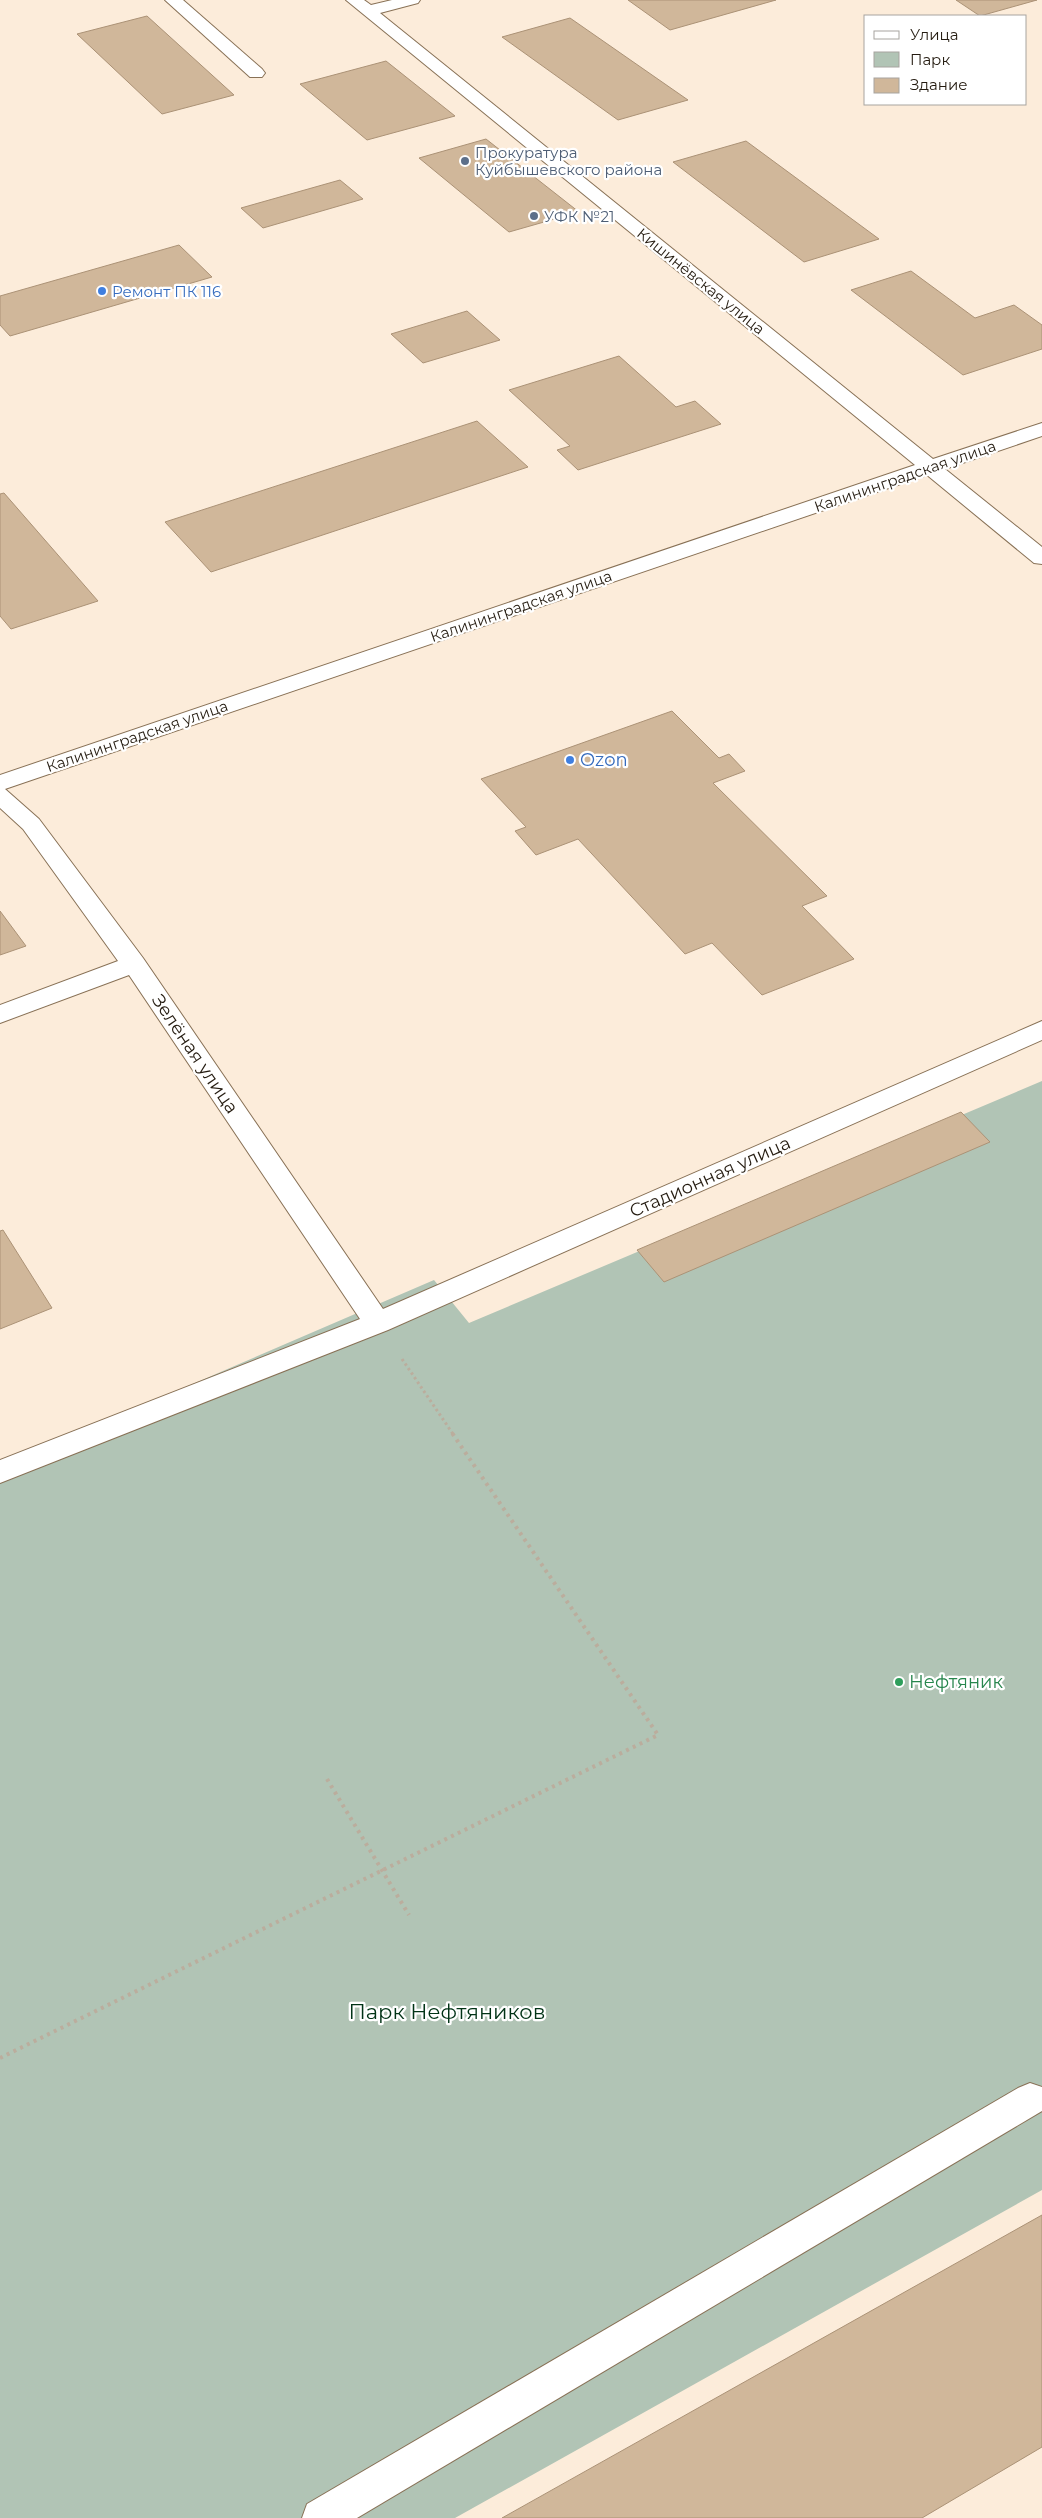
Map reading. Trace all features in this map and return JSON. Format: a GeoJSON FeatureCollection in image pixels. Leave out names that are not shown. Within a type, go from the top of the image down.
{"type":"FeatureCollection","features":[{"type":"Feature","properties":{"kind":"street"},"geometry":{"type":"LineString","coordinates":[[173,0],[256,73]]}},
{"type":"Feature","properties":{"kind":"street"},"geometry":{"type":"LineString","coordinates":[[361,6],[412,0]]}},
{"type":"Feature","properties":{"kind":"street","name":"Кишинёвская улица"},"geometry":{"type":"LineString","coordinates":[[361,6],[1042,558]]}},
{"type":"Feature","properties":{"kind":"street","name":"Калининградская улица"},"geometry":{"type":"LineString","coordinates":[[0,783],[1042,430]]}},
{"type":"Feature","properties":{"kind":"street","name":"Зелёная улица"},"geometry":{"type":"LineString","coordinates":[[0,795],[31,824],[134,964],[378,1323]]}},
{"type":"Feature","properties":{"kind":"street"},"geometry":{"type":"LineString","coordinates":[[0,1014],[134,964]]}},
{"type":"Feature","properties":{"kind":"street","name":"Стадионная улица"},"geometry":{"type":"LineString","coordinates":[[0,1472],[378,1323],[1042,1030]]}},
{"type":"Feature","properties":{"kind":"street"},"geometry":{"type":"LineString","coordinates":[[320,2518],[1030,2099]]}},
{"type":"Feature","properties":{"kind":"path"},"geometry":{"type":"LineString","coordinates":[[0,2058],[658,1735],[378,1323]]}},
{"type":"Feature","properties":{"kind":"path"},"geometry":{"type":"LineString","coordinates":[[327,1779],[409,1915]]}},
{"type":"Feature","properties":{"kind":"green space","name":"Парк Нефтяников"},"geometry":{"type":"Polygon","coordinates":[[[1042,1081],[1042,2190],[455,2518],[0,2518],[0,1467],[434,1280],[469,1323],[1042,1081]]]}},
{"type":"Feature","properties":{"kind":"building"},"geometry":{"type":"Polygon","coordinates":[[[628,0],[776,0],[670,30],[628,0]]]}},
{"type":"Feature","properties":{"kind":"building"},"geometry":{"type":"Polygon","coordinates":[[[956,0],[1037,0],[984,15],[978,15],[956,0]]]}},
{"type":"Feature","properties":{"kind":"building"},"geometry":{"type":"Polygon","coordinates":[[[147,16],[234,95],[162,114],[77,34],[147,16]]]}},
{"type":"Feature","properties":{"kind":"building"},"geometry":{"type":"Polygon","coordinates":[[[570,18],[688,100],[618,120],[502,37],[570,18]]]}},
{"type":"Feature","properties":{"kind":"building"},"geometry":{"type":"Polygon","coordinates":[[[386,61],[455,116],[367,140],[300,84],[386,61]]]}},
{"type":"Feature","properties":{"kind":"building"},"geometry":{"type":"Polygon","coordinates":[[[486,139],[579,212],[509,232],[419,158],[486,139]]]}},
{"type":"Feature","properties":{"kind":"building"},"geometry":{"type":"Polygon","coordinates":[[[746,141],[879,239],[804,262],[673,162],[746,141]]]}},
{"type":"Feature","properties":{"kind":"building"},"geometry":{"type":"Polygon","coordinates":[[[340,180],[363,199],[263,228],[241,208],[340,180]]]}},
{"type":"Feature","properties":{"kind":"building"},"geometry":{"type":"Polygon","coordinates":[[[179,245],[212,277],[10,336],[0,325],[0,296],[179,245]]]}},
{"type":"Feature","properties":{"kind":"building"},"geometry":{"type":"Polygon","coordinates":[[[911,271],[975,318],[1014,305],[1042,325],[1042,349],[963,375],[851,290],[911,271]]]}},
{"type":"Feature","properties":{"kind":"building"},"geometry":{"type":"Polygon","coordinates":[[[467,311],[500,340],[423,363],[391,334],[467,311]]]}},
{"type":"Feature","properties":{"kind":"building"},"geometry":{"type":"Polygon","coordinates":[[[619,356],[676,407],[695,401],[721,424],[578,470],[557,450],[570,446],[509,390],[619,356]]]}},
{"type":"Feature","properties":{"kind":"building"},"geometry":{"type":"Polygon","coordinates":[[[477,421],[528,467],[211,572],[165,522],[477,421]]]}},
{"type":"Feature","properties":{"kind":"building"},"geometry":{"type":"Polygon","coordinates":[[[4,493],[98,601],[11,629],[0,616],[0,494],[4,493]]]}},
{"type":"Feature","properties":{"kind":"building"},"geometry":{"type":"Polygon","coordinates":[[[672,711],[719,758],[729,754],[745,771],[713,783],[827,896],[802,906],[854,959],[762,995],[712,943],[685,954],[578,839],[536,855],[515,831],[526,827],[481,779],[672,711]]]}},
{"type":"Feature","properties":{"kind":"building"},"geometry":{"type":"Polygon","coordinates":[[[0,911],[26,946],[0,955],[0,911]]]}},
{"type":"Feature","properties":{"kind":"building"},"geometry":{"type":"Polygon","coordinates":[[[961,1112],[990,1142],[664,1282],[637,1250],[961,1112]]]}},
{"type":"Feature","properties":{"kind":"building"},"geometry":{"type":"Polygon","coordinates":[[[3,1230],[52,1308],[0,1329],[0,1231],[3,1230]]]}},
{"type":"Feature","properties":{"kind":"building"},"geometry":{"type":"Polygon","coordinates":[[[1042,2215],[1042,2447],[922,2518],[502,2518],[1042,2215]]]}},
{"type":"Feature","properties":{"kind":"place","name":"Прокуратура Куйбышевского района"},"geometry":{"type":"Point","coordinates":[465,161]}},
{"type":"Feature","properties":{"kind":"place","name":"УФК №21"},"geometry":{"type":"Point","coordinates":[534,216]}},
{"type":"Feature","properties":{"kind":"place","name":"Ремонт ПК 116"},"geometry":{"type":"Point","coordinates":[102,291]}},
{"type":"Feature","properties":{"kind":"place","name":"Ozon"},"geometry":{"type":"Point","coordinates":[570,760]}},
{"type":"Feature","properties":{"kind":"place","name":"Нефтяник"},"geometry":{"type":"Point","coordinates":[899,1682]}}]}
